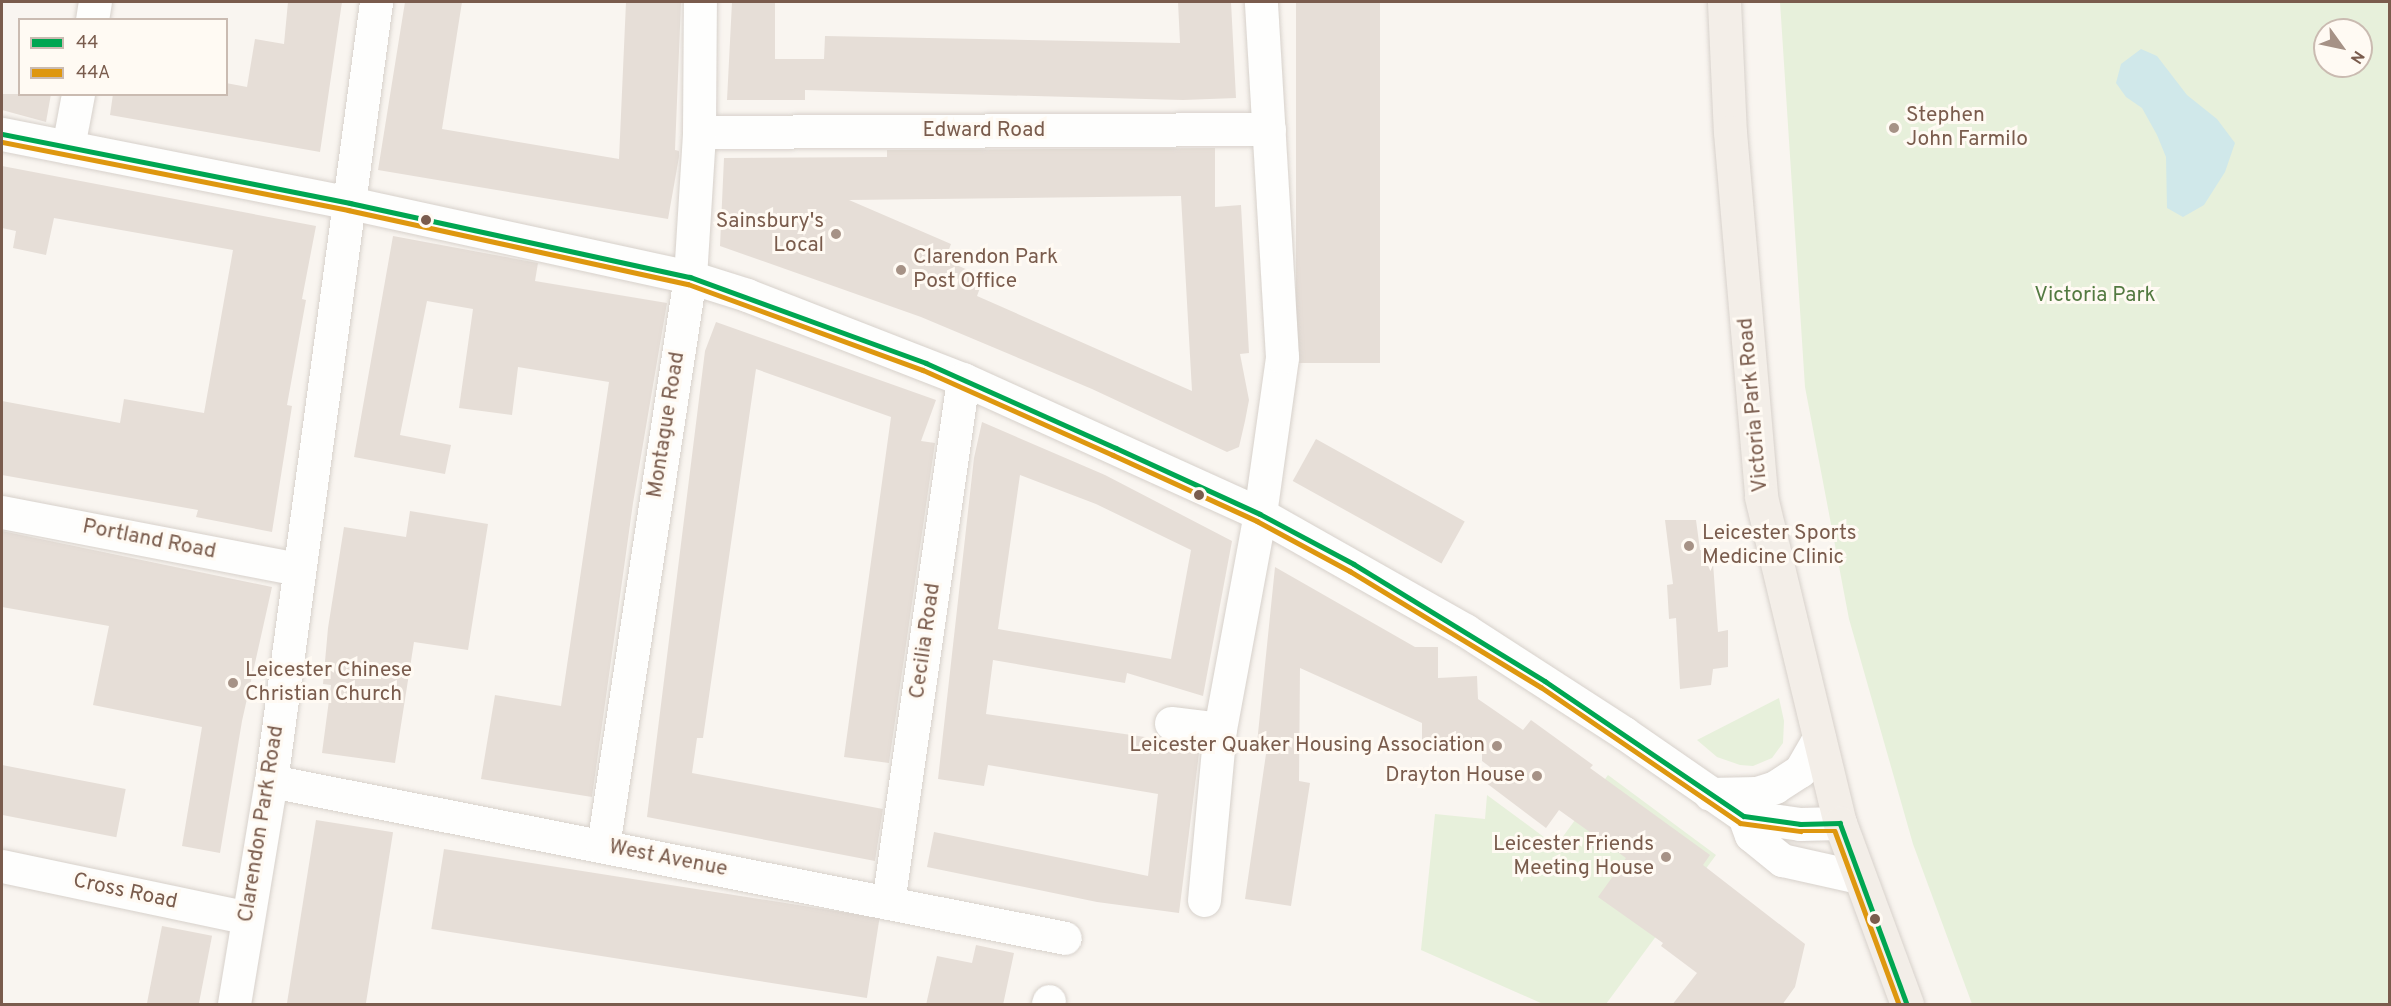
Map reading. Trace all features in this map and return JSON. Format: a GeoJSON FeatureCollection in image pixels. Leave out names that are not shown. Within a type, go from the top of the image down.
{"type":"FeatureCollection","features":[{"type":"Feature","properties":{"kind":"main road","name":"Victoria Park Road"},"geometry":{"type":"LineString","coordinates":[[1724,2],[1730,132],[1761,497],[1840,823],[1907,1005]]}},
{"type":"Feature","properties":{"kind":"street"},"geometry":{"type":"LineString","coordinates":[[92,18],[95,2]]}},
{"type":"Feature","properties":{"kind":"street","name":"Clarendon Park Road"},"geometry":{"type":"LineString","coordinates":[[234,1005],[271,781],[297,569],[350,203],[376,2]]}},
{"type":"Feature","properties":{"kind":"street","name":"Montague Road"},"geometry":{"type":"LineString","coordinates":[[603,846],[690,278],[699,132],[700,2]]}},
{"type":"Feature","properties":{"kind":"street"},"geometry":{"type":"LineString","coordinates":[[1204,900],[1220,729],[1260,514],[1282,357],[1261,2]]}},
{"type":"Feature","properties":{"kind":"street"},"geometry":{"type":"LineString","coordinates":[[68,147],[78,96]]}},
{"type":"Feature","properties":{"kind":"street","name":"Edward Road"},"geometry":{"type":"LineString","coordinates":[[699,132],[1269,129]]}},
{"type":"Feature","properties":{"kind":"street"},"geometry":{"type":"LineString","coordinates":[[2,134],[350,203],[690,278],[747,295],[963,379],[1260,514],[1465,630],[1743,816],[1800,824],[1840,823]]}},
{"type":"Feature","properties":{"kind":"street","name":"Cecilia Road"},"geometry":{"type":"LineString","coordinates":[[888,903],[963,379]]}},
{"type":"Feature","properties":{"kind":"street","name":"Portland Road"},"geometry":{"type":"LineString","coordinates":[[2,512],[297,569]]}},
{"type":"Feature","properties":{"kind":"street"},"geometry":{"type":"LineString","coordinates":[[1171,723],[1220,729]]}},
{"type":"Feature","properties":{"kind":"street"},"geometry":{"type":"LineString","coordinates":[[1710,794],[1757,793],[1775,787],[1800,771],[1819,738]]}},
{"type":"Feature","properties":{"kind":"street","name":"West Avenue"},"geometry":{"type":"LineString","coordinates":[[271,781],[1065,938]]}},
{"type":"Feature","properties":{"kind":"street"},"geometry":{"type":"LineString","coordinates":[[1743,816],[1751,835],[1782,860],[1858,876]]}},
{"type":"Feature","properties":{"kind":"street","name":"Cross Road"},"geometry":{"type":"LineString","coordinates":[[2,866],[248,918]]}},
{"type":"Feature","properties":{"kind":"green space","name":"Victoria Park"},"geometry":{"type":"Polygon","coordinates":[[[1780,2],[2389,2],[2389,1004],[1972,1004],[1913,844],[1849,619],[1805,387],[1780,2]]]}},
{"type":"Feature","properties":{"kind":"green space"},"geometry":{"type":"Polygon","coordinates":[[[1779,698],[1784,721],[1783,743],[1772,758],[1753,766],[1740,765],[1717,757],[1697,740],[1779,698]]]}},
{"type":"Feature","properties":{"kind":"green space"},"geometry":{"type":"Polygon","coordinates":[[[1608,775],[1716,855],[1606,1004],[1543,1004],[1421,950],[1435,814],[1485,819],[1487,795],[1556,846],[1608,775]]]}},
{"type":"Feature","properties":{"kind":"water"},"geometry":{"type":"Polygon","coordinates":[[[2141,49],[2157,56],[2187,95],[2217,119],[2235,143],[2225,172],[2204,205],[2183,217],[2167,208],[2166,157],[2157,135],[2142,108],[2126,97],[2116,83],[2121,64],[2141,49]]]}},
{"type":"Feature","properties":{"kind":"building"},"geometry":{"type":"Polygon","coordinates":[[[288,2],[342,2],[320,152],[110,115],[113,96],[228,96],[228,83],[247,87],[255,39],[284,44],[288,2]]]}},
{"type":"Feature","properties":{"kind":"building"},"geometry":{"type":"Polygon","coordinates":[[[405,2],[462,2],[442,129],[619,159],[626,2],[681,2],[675,150],[679,151],[679,157],[668,219],[378,170],[405,2]]]}},
{"type":"Feature","properties":{"kind":"building"},"geometry":{"type":"Polygon","coordinates":[[[732,2],[775,2],[775,59],[824,59],[825,36],[1180,43],[1178,2],[1231,2],[1236,98],[1183,100],[805,90],[805,100],[727,100],[732,2]]]}},
{"type":"Feature","properties":{"kind":"building"},"geometry":{"type":"Polygon","coordinates":[[[1296,2],[1380,2],[1380,363],[1296,363],[1296,2]]]}},
{"type":"Feature","properties":{"kind":"building"},"geometry":{"type":"Polygon","coordinates":[[[2,94],[51,96],[46,122],[2,110],[2,94]]]}},
{"type":"Feature","properties":{"kind":"building"},"geometry":{"type":"Polygon","coordinates":[[[1215,148],[1215,207],[1241,205],[1249,353],[1240,354],[1249,400],[1239,447],[1227,452],[1092,389],[921,317],[720,246],[724,158],[887,157],[887,150],[1215,148]],[[1181,196],[849,200],[951,244],[945,260],[984,277],[977,296],[1192,391],[1181,196]]]}},
{"type":"Feature","properties":{"kind":"building"},"geometry":{"type":"Polygon","coordinates":[[[2,166],[316,226],[302,299],[306,300],[287,405],[292,406],[272,532],[196,517],[198,510],[2,475],[2,401],[120,423],[124,399],[204,413],[233,250],[54,218],[46,255],[13,248],[16,231],[2,228],[2,166]]]}},
{"type":"Feature","properties":{"kind":"building"},"geometry":{"type":"Polygon","coordinates":[[[393,236],[538,263],[535,281],[667,303],[633,503],[592,797],[481,779],[495,695],[561,706],[609,382],[518,367],[512,415],[459,408],[473,309],[427,301],[400,435],[451,445],[445,474],[354,457],[393,236]]]}},
{"type":"Feature","properties":{"kind":"building"},"geometry":{"type":"Polygon","coordinates":[[[716,322],[936,400],[921,441],[935,443],[889,763],[844,757],[891,417],[756,369],[703,738],[697,738],[692,773],[883,809],[875,861],[647,817],[705,351],[716,322]]]}},
{"type":"Feature","properties":{"kind":"building"},"geometry":{"type":"Polygon","coordinates":[[[982,422],[1105,475],[1232,541],[1203,696],[1127,673],[1125,683],[993,660],[986,714],[1200,745],[1179,913],[1097,902],[927,867],[934,832],[1148,876],[1158,794],[988,765],[984,786],[938,779],[974,458],[982,422]],[[1020,475],[998,629],[1171,659],[1191,550],[1096,504],[1020,475]]]}},
{"type":"Feature","properties":{"kind":"building"},"geometry":{"type":"Polygon","coordinates":[[[1316,439],[1465,521],[1441,563],[1293,481],[1316,439]]]}},
{"type":"Feature","properties":{"kind":"building"},"geometry":{"type":"Polygon","coordinates":[[[410,511],[488,524],[468,650],[414,642],[395,763],[322,753],[331,685],[323,684],[328,628],[344,527],[406,537],[410,511]]]}},
{"type":"Feature","properties":{"kind":"building"},"geometry":{"type":"Polygon","coordinates":[[[1665,520],[1696,520],[1700,550],[1712,549],[1718,632],[1728,630],[1728,667],[1713,669],[1711,685],[1680,689],[1676,618],[1669,619],[1667,585],[1673,584],[1665,520]]]}},
{"type":"Feature","properties":{"kind":"building"},"geometry":{"type":"Polygon","coordinates":[[[2,531],[272,587],[242,721],[220,853],[182,846],[202,727],[93,705],[109,626],[2,607],[2,531]]]}},
{"type":"Feature","properties":{"kind":"building"},"geometry":{"type":"Polygon","coordinates":[[[1275,567],[1415,647],[1438,647],[1438,678],[1477,676],[1478,699],[1523,730],[1531,720],[1593,765],[1590,768],[1710,855],[1703,865],[1805,944],[1795,987],[1782,1005],[1672,1005],[1697,973],[1661,946],[1663,943],[1598,897],[1626,858],[1559,810],[1546,828],[1485,782],[1494,770],[1482,761],[1482,746],[1422,747],[1422,723],[1300,668],[1299,781],[1310,783],[1291,906],[1245,899],[1266,754],[1256,753],[1275,567]]]}},
{"type":"Feature","properties":{"kind":"building"},"geometry":{"type":"Polygon","coordinates":[[[2,765],[126,789],[116,837],[2,815],[2,765]]]}},
{"type":"Feature","properties":{"kind":"building"},"geometry":{"type":"Polygon","coordinates":[[[316,820],[393,832],[366,1004],[287,1004],[316,820]]]}},
{"type":"Feature","properties":{"kind":"building"},"geometry":{"type":"Polygon","coordinates":[[[444,849],[880,918],[867,998],[431,929],[444,849]]]}},
{"type":"Feature","properties":{"kind":"building"},"geometry":{"type":"Polygon","coordinates":[[[162,926],[212,936],[199,1004],[147,1004],[162,926]]]}},
{"type":"Feature","properties":{"kind":"building"},"geometry":{"type":"Polygon","coordinates":[[[976,945],[1014,953],[1003,1005],[926,1005],[937,956],[972,963],[976,945]]]}},
{"type":"Feature","properties":{"kind":"transit line","name":"44"},"geometry":{"type":"LineString","coordinates":[[2,134],[350,203],[690,277],[926,363],[1116,448],[1260,514],[1354,564],[1545,681],[1744,816],[1800,824],[1840,823],[1907,1004]]}},
{"type":"Feature","properties":{"kind":"transit line","name":"44A"},"geometry":{"type":"LineString","coordinates":[[2,142],[348,210],[688,284],[923,370],[1113,455],[1257,521],[1350,571],[1541,687],[1740,823],[1800,831],[1835,831],[1899,1004]]}},
{"type":"Feature","properties":{"kind":"place","name":"Stephen John Farmilo"},"geometry":{"type":"Point","coordinates":[1894,128]}},
{"type":"Feature","properties":{"kind":"place","name":"Sainsbury's Local"},"geometry":{"type":"Point","coordinates":[836,234]}},
{"type":"Feature","properties":{"kind":"place","name":"Clarendon Park Post Office"},"geometry":{"type":"Point","coordinates":[901,270]}},
{"type":"Feature","properties":{"kind":"place","name":"Leicester Sports Medicine Clinic"},"geometry":{"type":"Point","coordinates":[1689,546]}},
{"type":"Feature","properties":{"kind":"place","name":"Leicester Chinese Christian Church"},"geometry":{"type":"Point","coordinates":[233,683]}},
{"type":"Feature","properties":{"kind":"place","name":"Leicester Quaker Housing Association"},"geometry":{"type":"Point","coordinates":[1497,746]}},
{"type":"Feature","properties":{"kind":"place","name":"Drayton House"},"geometry":{"type":"Point","coordinates":[1537,776]}},
{"type":"Feature","properties":{"kind":"place","name":"Leicester Friends Meeting House"},"geometry":{"type":"Point","coordinates":[1666,857]}}]}
